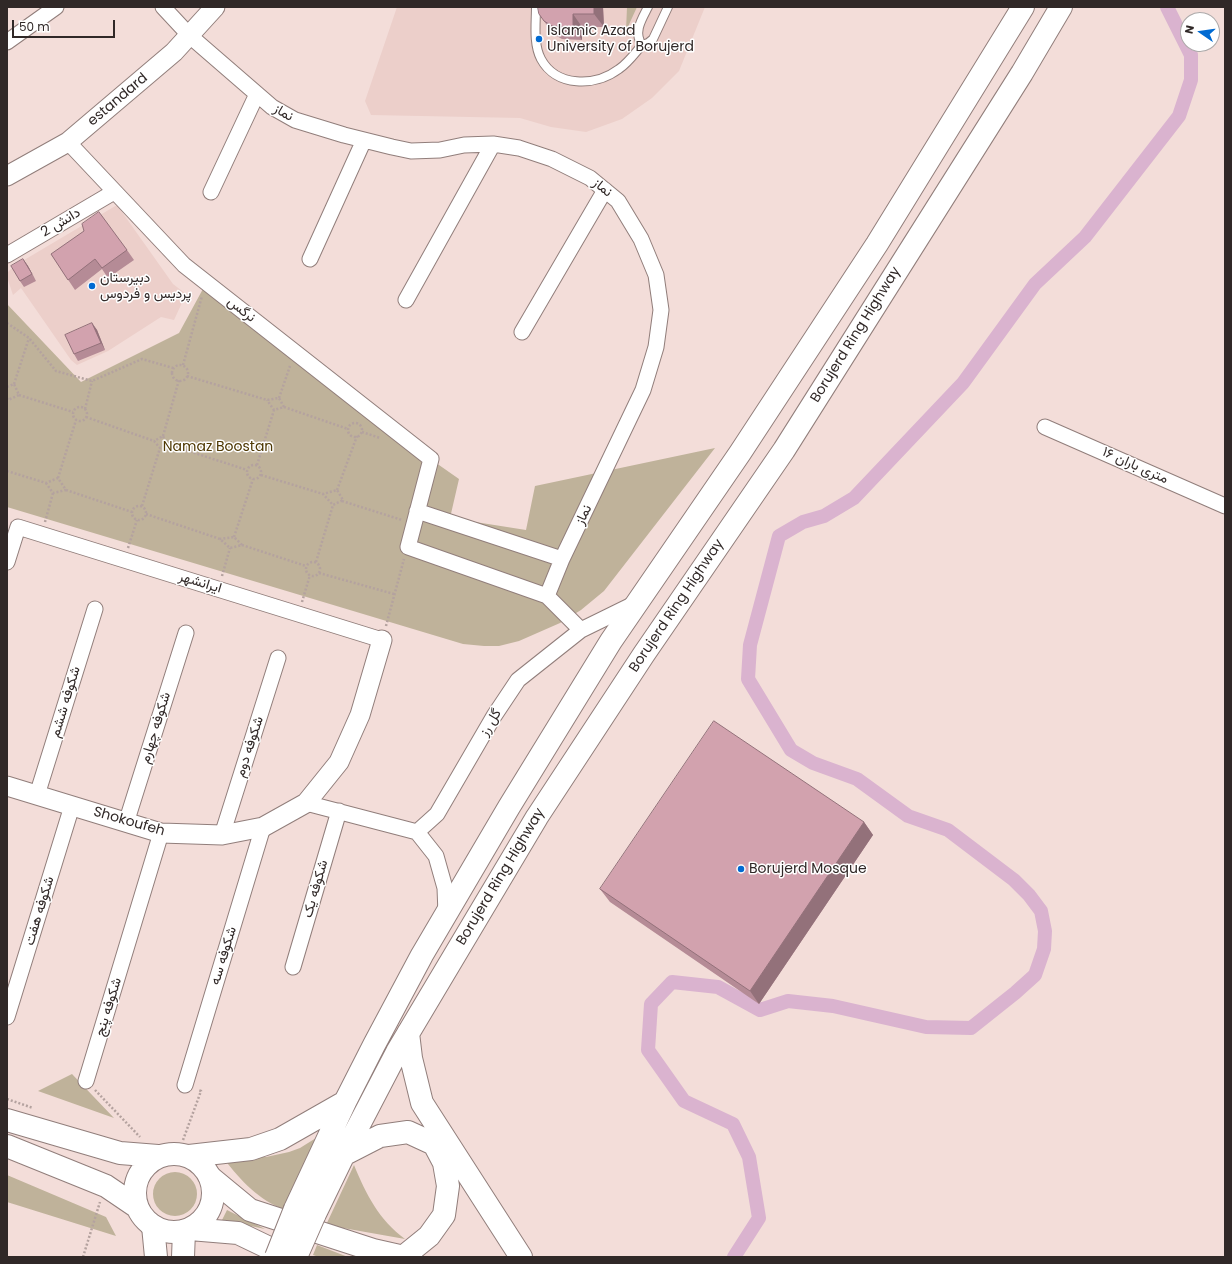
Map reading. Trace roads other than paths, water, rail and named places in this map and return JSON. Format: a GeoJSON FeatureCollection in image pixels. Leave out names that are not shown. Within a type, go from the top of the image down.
{"type":"FeatureCollection","features":[{"type":"Feature","properties":{"kind":"main road","name":"Borujerd Ring Highway"},"geometry":{"type":"LineString","coordinates":[[305,1212],[345,1102],[422,956],[521,787],[611,641],[740,453],[877,244],[1022,7]]}},
{"type":"Feature","properties":{"kind":"main road","name":"Borujerd Ring Highway"},"geometry":{"type":"LineString","coordinates":[[305,1212],[343,1155],[397,1052],[537,817],[644,654],[784,450],[1022,73],[1061,7]]}},
{"type":"Feature","properties":{"kind":"main road"},"geometry":{"type":"LineString","coordinates":[[408,1033],[411,1058],[422,1103],[521,1257]]}},
{"type":"Feature","properties":{"kind":"main road"},"geometry":{"type":"LineString","coordinates":[[7,1120],[120,1153],[175,1155],[251,1150],[280,1139],[345,1102]]}},
{"type":"Feature","properties":{"kind":"main road"},"geometry":{"type":"LineString","coordinates":[[210,1177],[250,1210],[373,1250],[403,1257],[430,1236],[444,1216],[448,1186],[444,1163],[434,1144],[408,1132],[380,1136],[343,1155]]}},
{"type":"Feature","properties":{"kind":"main road"},"geometry":{"type":"LineString","coordinates":[[7,1146],[106,1186],[137,1207]]}},
{"type":"Feature","properties":{"kind":"main road"},"geometry":{"type":"LineString","coordinates":[[187,1230],[198,1224],[206,1216],[210,1207],[213,1197],[213,1187],[210,1177],[205,1168],[197,1161],[175,1155],[150,1162],[142,1169],[137,1178],[135,1198],[137,1207],[141,1214],[153,1226],[173,1232],[187,1230],[238,1233],[288,1257]]}},
{"type":"Feature","properties":{"kind":"main road"},"geometry":{"type":"LineString","coordinates":[[276,1257],[305,1212]]}},
{"type":"Feature","properties":{"kind":"main road"},"geometry":{"type":"LineString","coordinates":[[296,1257],[305,1212]]}},
{"type":"Feature","properties":{"kind":"main road"},"geometry":{"type":"LineString","coordinates":[[153,1226],[156,1257]]}},
{"type":"Feature","properties":{"kind":"main road"},"geometry":{"type":"LineString","coordinates":[[182,1257],[187,1230]]}},
{"type":"Feature","properties":{"kind":"street"},"geometry":{"type":"LineString","coordinates":[[7,42],[56,7]]}},
{"type":"Feature","properties":{"kind":"street","name":"نماز"},"geometry":{"type":"LineString","coordinates":[[163,7],[190,36],[272,107],[295,120],[392,148],[411,151],[440,150],[464,145],[494,144],[519,148],[552,159],[590,178],[618,201],[642,239],[656,275],[661,310],[656,347],[643,390],[562,559],[547,596]]}},
{"type":"Feature","properties":{"kind":"street","name":"estandard"},"geometry":{"type":"LineString","coordinates":[[7,176],[68,142],[174,52],[215,7]]}},
{"type":"Feature","properties":{"kind":"street"},"geometry":{"type":"LineString","coordinates":[[211,192],[257,94]]}},
{"type":"Feature","properties":{"kind":"street"},"geometry":{"type":"LineString","coordinates":[[310,259],[364,140]]}},
{"type":"Feature","properties":{"kind":"street","name":"نرگس"},"geometry":{"type":"LineString","coordinates":[[68,142],[184,265],[431,459],[415,518]]}},
{"type":"Feature","properties":{"kind":"street"},"geometry":{"type":"LineString","coordinates":[[406,300],[494,144]]}},
{"type":"Feature","properties":{"kind":"street"},"geometry":{"type":"LineString","coordinates":[[522,332],[605,190]]}},
{"type":"Feature","properties":{"kind":"street","name":"دانش 2"},"geometry":{"type":"LineString","coordinates":[[7,255],[114,192]]}},
{"type":"Feature","properties":{"kind":"street","name":"۱۶ متری باران"},"geometry":{"type":"LineString","coordinates":[[1045,426],[1225,506]]}},
{"type":"Feature","properties":{"kind":"street"},"geometry":{"type":"LineString","coordinates":[[562,559],[415,518],[408,547],[547,596],[582,630]]}},
{"type":"Feature","properties":{"kind":"street","name":"ایرانشهر"},"geometry":{"type":"LineString","coordinates":[[7,562],[18,527],[382,640]]}},
{"type":"Feature","properties":{"kind":"street","name":"گل رز"},"geometry":{"type":"LineString","coordinates":[[417,832],[437,814],[494,716],[518,680],[582,630],[637,602]]}},
{"type":"Feature","properties":{"kind":"street","name":"شکوفه ششم"},"geometry":{"type":"LineString","coordinates":[[37,795],[95,609]]}},
{"type":"Feature","properties":{"kind":"street","name":"شکوفه چهارم"},"geometry":{"type":"LineString","coordinates":[[126,823],[186,633]]}},
{"type":"Feature","properties":{"kind":"street","name":"Shokoufeh"},"geometry":{"type":"LineString","coordinates":[[7,786],[161,833],[222,836],[263,827],[306,803],[339,762],[360,714],[382,640]]}},
{"type":"Feature","properties":{"kind":"street","name":"شکوفه دوم"},"geometry":{"type":"LineString","coordinates":[[222,836],[278,658]]}},
{"type":"Feature","properties":{"kind":"street"},"geometry":{"type":"LineString","coordinates":[[306,803],[417,832],[436,856],[445,888],[446,914]]}},
{"type":"Feature","properties":{"kind":"street","name":"شکوفه هفت"},"geometry":{"type":"LineString","coordinates":[[7,1017],[72,806]]}},
{"type":"Feature","properties":{"kind":"street","name":"شکوفه یک"},"geometry":{"type":"LineString","coordinates":[[293,968],[339,811]]}},
{"type":"Feature","properties":{"kind":"street","name":"شکوفه سه"},"geometry":{"type":"LineString","coordinates":[[185,1085],[263,827]]}},
{"type":"Feature","properties":{"kind":"street","name":"شکوفه پنج"},"geometry":{"type":"LineString","coordinates":[[86,1081],[161,833]]}},
{"type":"Feature","properties":{"kind":"lane"},"geometry":{"type":"LineString","coordinates":[[536,7],[536,43],[540,58],[550,72],[569,81],[588,81],[600,79],[617,70],[625,64],[642,45],[648,43],[653,38],[668,7]]}},
{"type":"Feature","properties":{"kind":"lane"},"geometry":{"type":"LineString","coordinates":[[642,45],[639,41],[637,33],[639,25],[648,7]]}},
{"type":"Feature","properties":{"kind":"waterway"},"geometry":{"type":"LineString","coordinates":[[734,1257],[759,1218],[749,1157],[733,1124],[684,1101],[648,1050],[651,1004],[672,982],[718,987],[760,1010],[788,1001],[833,1006],[926,1027],[971,1028],[1035,975],[1044,949],[1045,931],[1041,911],[1029,895],[1014,880],[948,830],[908,816],[857,779],[813,763],[791,750],[748,679],[750,645],[779,536],[803,522],[824,516],[854,498],[963,383],[1035,284],[1085,237],[1179,116],[1191,80],[1191,55],[1167,7]]}},
{"type":"Feature","properties":{"kind":"place","name":"Islamic Azad University of Borujerd"},"geometry":{"type":"Point","coordinates":[539,39]}},
{"type":"Feature","properties":{"kind":"place","name":"دبیرستان پردیس و فردوس"},"geometry":{"type":"Point","coordinates":[92,286]}},
{"type":"Feature","properties":{"kind":"place","name":"Borujerd Mosque"},"geometry":{"type":"Point","coordinates":[741,869]}},
{"type":"Feature","properties":{"kind":"park label","name":"Namaz Boostan"},"geometry":{"type":"Point","coordinates":[218,447]}}]}
